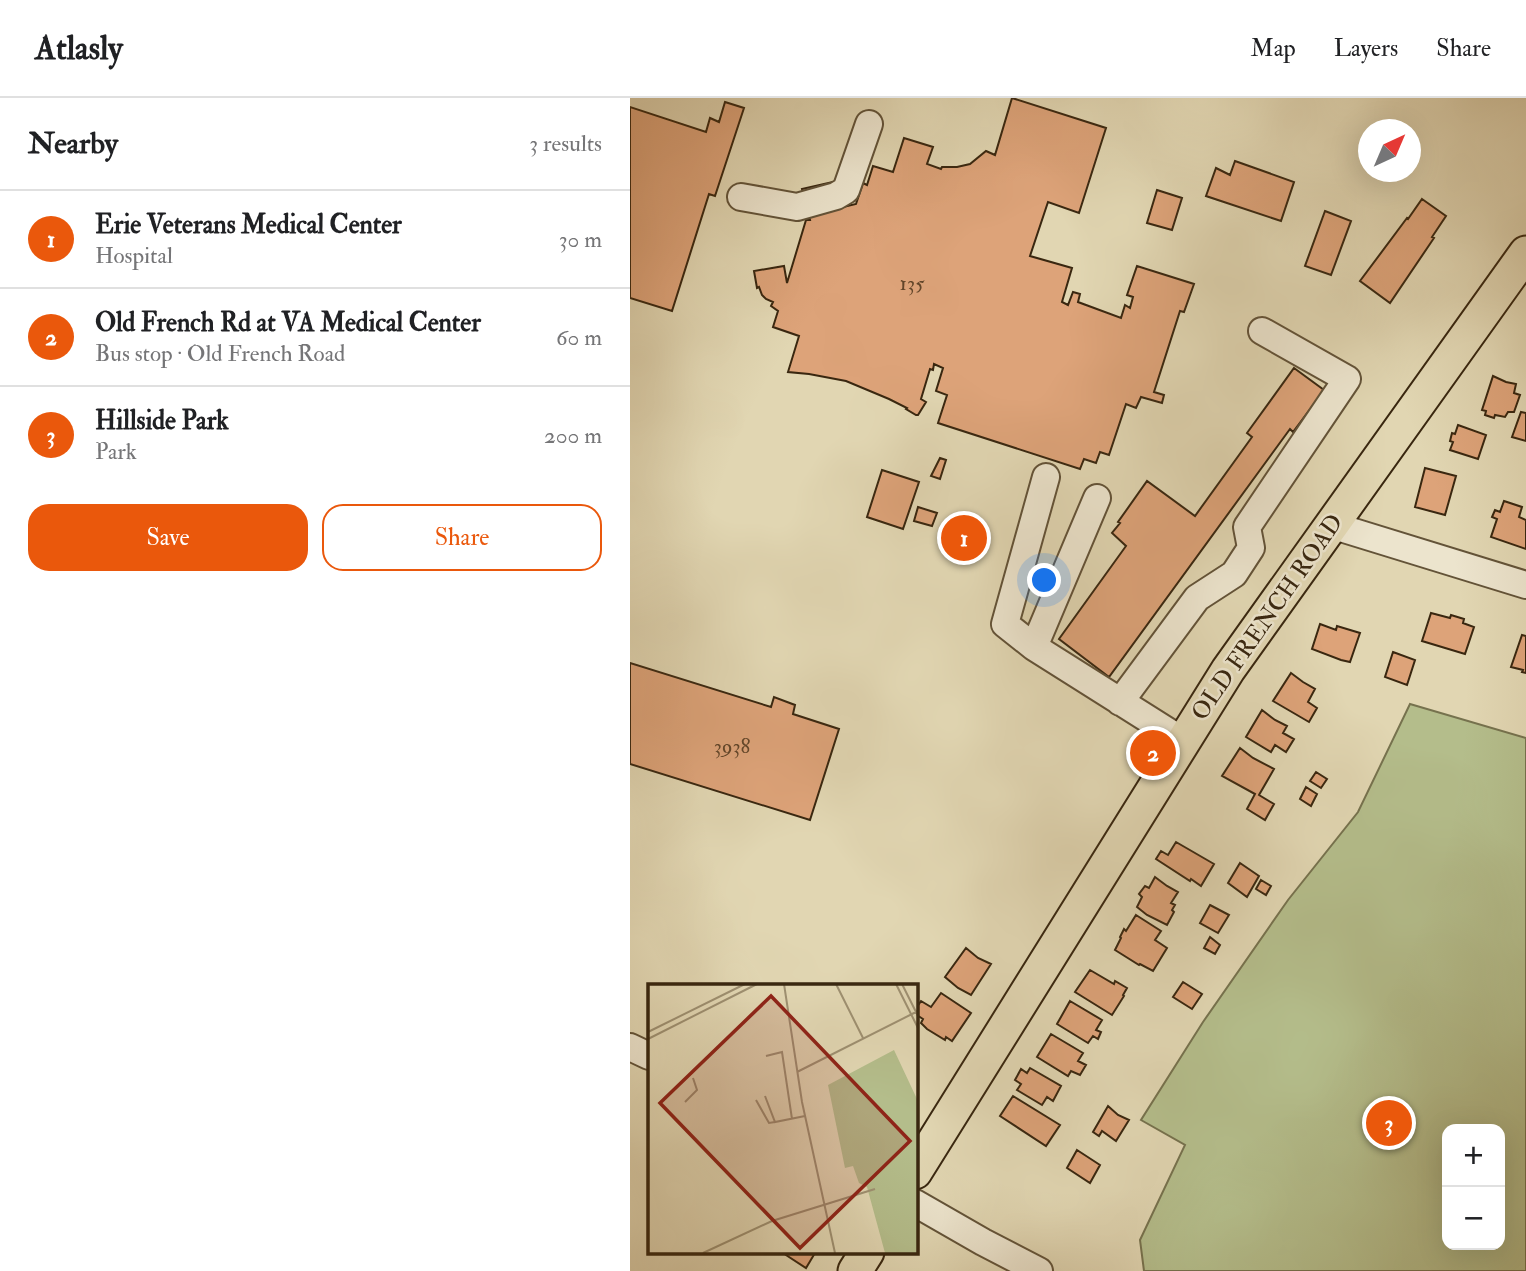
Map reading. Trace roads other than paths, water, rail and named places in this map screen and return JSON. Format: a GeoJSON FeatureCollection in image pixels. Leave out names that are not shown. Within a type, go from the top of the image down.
{"type":"FeatureCollection","features":[{"type":"Feature","properties":{"kind":"main road","name":"OLD FRENCH ROAD"},"geometry":{"type":"LineString","coordinates":[[917,1169],[1228,670],[1526,253]]}},
{"type":"Feature","properties":{"kind":"main road"},"geometry":{"type":"LineString","coordinates":[[855,1271],[866,1254]]}},
{"type":"Feature","properties":{"kind":"street"},"geometry":{"type":"LineString","coordinates":[[741,197],[797,207],[836,196],[846,190],[869,124]]}},
{"type":"Feature","properties":{"kind":"street"},"geometry":{"type":"LineString","coordinates":[[1120,702],[1197,598],[1234,574],[1251,548],[1247,527],[1347,379],[1262,331]]}},
{"type":"Feature","properties":{"kind":"street"},"geometry":{"type":"LineString","coordinates":[[1046,477],[1005,624],[1034,647],[1183,741]]}},
{"type":"Feature","properties":{"kind":"street"},"geometry":{"type":"LineString","coordinates":[[1034,647],[1097,498]]}},
{"type":"Feature","properties":{"kind":"street"},"geometry":{"type":"LineString","coordinates":[[1331,525],[1526,584]]}},
{"type":"Feature","properties":{"kind":"street"},"geometry":{"type":"LineString","coordinates":[[630,1047],[648,1056]]}},
{"type":"Feature","properties":{"kind":"street"},"geometry":{"type":"LineString","coordinates":[[917,1204],[1039,1271]]}},
{"type":"Feature","properties":{"kind":"place","name":"Erie Veterans Medical Center"},"geometry":{"type":"Point","coordinates":[964,538]}},
{"type":"Feature","properties":{"kind":"place","name":"Old French Rd at VA Medical Center"},"geometry":{"type":"Point","coordinates":[1153,753]}},
{"type":"Feature","properties":{"kind":"place","name":"Hillside Park"},"geometry":{"type":"Point","coordinates":[1389,1123]}}]}
